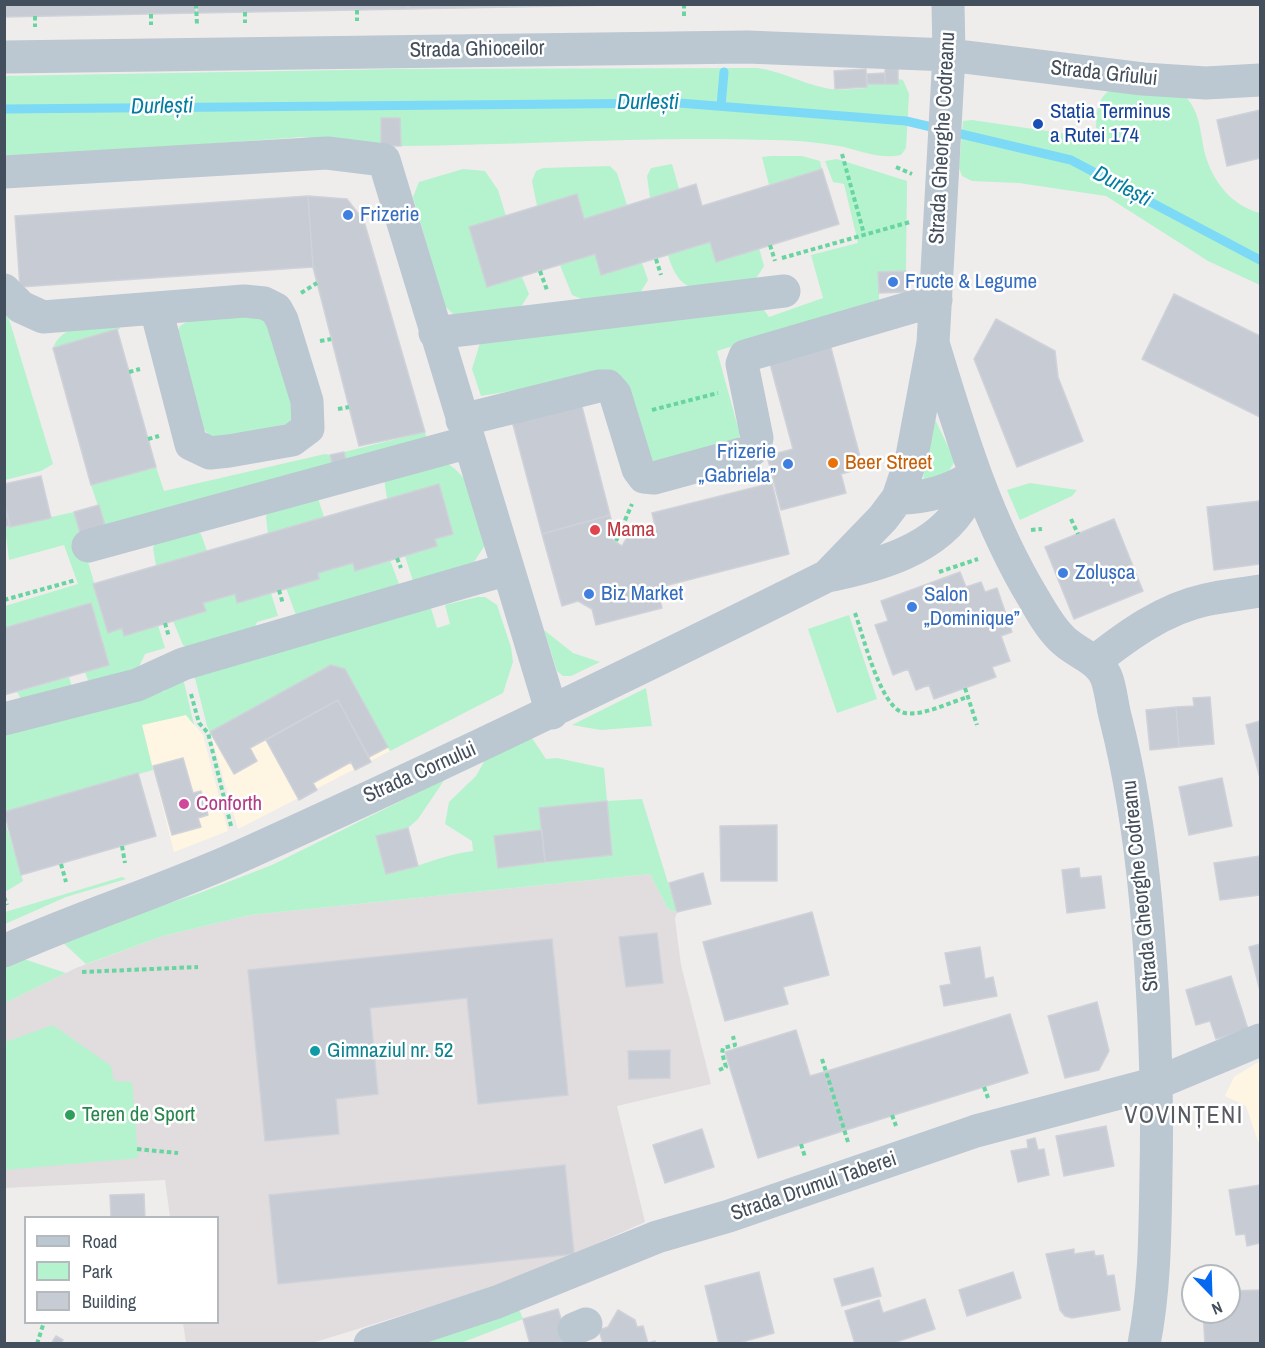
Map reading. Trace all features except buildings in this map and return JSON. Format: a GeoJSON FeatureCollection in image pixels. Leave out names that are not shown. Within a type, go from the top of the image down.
{"type":"FeatureCollection","features":[{"type":"Feature","properties":{"kind":"street","name":"Strada Gheorghe Codreanu"},"geometry":{"type":"LineString","coordinates":[[948,4],[947,71],[922,182],[936,300],[933,343],[974,476],[1016,569],[1048,622],[1077,653],[1095,661],[1107,677],[1132,782],[1139,828],[1150,954],[1157,1083],[1154,1244],[1144,1344]]}},
{"type":"Feature","properties":{"kind":"street","name":"Strada Ghioceilor"},"geometry":{"type":"LineString","coordinates":[[4,57],[747,46],[947,71]]}},
{"type":"Feature","properties":{"kind":"street","name":"Strada Grîului"},"geometry":{"type":"LineString","coordinates":[[947,71],[1206,83],[1260,80]]}},
{"type":"Feature","properties":{"kind":"street"},"geometry":{"type":"LineString","coordinates":[[4,172],[327,153],[384,160],[552,713]]}},
{"type":"Feature","properties":{"kind":"street"},"geometry":{"type":"LineString","coordinates":[[435,333],[780,275]]}},
{"type":"Feature","properties":{"kind":"street"},"geometry":{"type":"LineString","coordinates":[[4,290],[21,307],[44,318],[244,301],[264,303],[276,309],[285,329],[307,401],[308,428],[292,440],[229,451],[210,453],[191,444],[156,309]]}},
{"type":"Feature","properties":{"kind":"street"},"geometry":{"type":"LineString","coordinates":[[88,546],[465,431],[598,386],[608,386],[615,394],[638,469],[644,477],[654,478],[749,452],[755,447],[757,438],[742,364],[745,356],[752,352],[936,300]]}},
{"type":"Feature","properties":{"kind":"street"},"geometry":{"type":"LineString","coordinates":[[827,576],[883,518],[898,498],[912,456],[933,343]]}},
{"type":"Feature","properties":{"kind":"street"},"geometry":{"type":"LineString","coordinates":[[898,498],[924,498],[949,490],[974,476]]}},
{"type":"Feature","properties":{"kind":"street"},"geometry":{"type":"LineString","coordinates":[[827,576],[875,566],[932,538],[948,523],[964,502],[974,476]]}},
{"type":"Feature","properties":{"kind":"street"},"geometry":{"type":"LineString","coordinates":[[4,719],[137,685],[183,664],[508,569]]}},
{"type":"Feature","properties":{"kind":"street","name":"Strada Cornului"},"geometry":{"type":"LineString","coordinates":[[4,951],[52,929],[239,856],[552,713],[827,576]]}},
{"type":"Feature","properties":{"kind":"street"},"geometry":{"type":"LineString","coordinates":[[1095,661],[1127,636],[1173,611],[1204,600],[1260,591]]}},
{"type":"Feature","properties":{"kind":"street","name":"Strada Drumul Taberei"},"geometry":{"type":"LineString","coordinates":[[370,1344],[497,1302],[657,1237],[729,1216],[976,1131],[1157,1083],[1260,1040]]}},
{"type":"Feature","properties":{"kind":"path"},"geometry":{"type":"LineString","coordinates":[[842,154],[864,234]]}},
{"type":"Feature","properties":{"kind":"path"},"geometry":{"type":"LineString","coordinates":[[896,167],[922,182]]}},
{"type":"Feature","properties":{"kind":"path"},"geometry":{"type":"LineString","coordinates":[[913,168],[922,182]]}},
{"type":"Feature","properties":{"kind":"path"},"geometry":{"type":"LineString","coordinates":[[780,275],[864,234],[914,221],[914,231]]}},
{"type":"Feature","properties":{"kind":"path"},"geometry":{"type":"LineString","coordinates":[[622,418],[747,386]]}},
{"type":"Feature","properties":{"kind":"path"},"geometry":{"type":"LineString","coordinates":[[616,541],[644,477]]}},
{"type":"Feature","properties":{"kind":"path"},"geometry":{"type":"LineString","coordinates":[[1071,519],[1078,534]]}},
{"type":"Feature","properties":{"kind":"path"},"geometry":{"type":"LineString","coordinates":[[4,600],[76,580]]}},
{"type":"Feature","properties":{"kind":"path"},"geometry":{"type":"LineString","coordinates":[[855,613],[880,685],[890,704],[897,710],[913,713],[968,697]]}},
{"type":"Feature","properties":{"kind":"path"},"geometry":{"type":"LineString","coordinates":[[965,688],[977,724]]}},
{"type":"Feature","properties":{"kind":"path"},"geometry":{"type":"LineString","coordinates":[[199,723],[208,733],[239,856]]}},
{"type":"Feature","properties":{"kind":"path"},"geometry":{"type":"LineString","coordinates":[[122,846],[125,863]]}},
{"type":"Feature","properties":{"kind":"path"},"geometry":{"type":"LineString","coordinates":[[61,864],[66,882]]}},
{"type":"Feature","properties":{"kind":"path"},"geometry":{"type":"LineString","coordinates":[[4,897],[7,905]]}},
{"type":"Feature","properties":{"kind":"path"},"geometry":{"type":"LineString","coordinates":[[82,972],[198,967]]}},
{"type":"Feature","properties":{"kind":"path"},"geometry":{"type":"LineString","coordinates":[[719,1070],[726,1067],[723,1048],[735,1045],[733,1036]]}},
{"type":"Feature","properties":{"kind":"path"},"geometry":{"type":"LineString","coordinates":[[822,1059],[849,1145]]}},
{"type":"Feature","properties":{"kind":"path"},"geometry":{"type":"LineString","coordinates":[[892,1115],[897,1130]]}},
{"type":"Feature","properties":{"kind":"path"},"geometry":{"type":"LineString","coordinates":[[801,1144],[806,1159]]}},
{"type":"Feature","properties":{"kind":"path"},"geometry":{"type":"LineString","coordinates":[[138,1149],[178,1153]]}},
{"type":"Feature","properties":{"kind":"path"},"geometry":{"type":"LineString","coordinates":[[37,1344],[44,1324]]}},
{"type":"Feature","properties":{"kind":"shaded area"},"geometry":{"type":"Polygon","coordinates":[[[331,665],[345,669],[390,751],[238,829],[210,732],[331,665]]]}},
{"type":"Feature","properties":{"kind":"shaded area"},"geometry":{"type":"Polygon","coordinates":[[[186,715],[203,735],[228,831],[174,852],[142,725],[186,715]]]}},
{"type":"Feature","properties":{"kind":"shaded area"},"geometry":{"type":"Polygon","coordinates":[[[650,874],[668,909],[677,912],[675,919],[681,965],[711,1084],[617,1106],[645,1222],[513,1281],[312,1343],[186,1343],[183,1324],[219,1324],[219,1216],[170,1216],[165,1180],[5,1188],[5,1003],[76,968],[163,936],[250,915],[650,874]]]}},
{"type":"Feature","properties":{"kind":"shaded area"},"geometry":{"type":"Polygon","coordinates":[[[1260,1061],[1260,1147],[1246,1106],[1225,1096],[1234,1077],[1260,1061]]]}},
{"type":"Feature","properties":{"kind":"green space"},"geometry":{"type":"Polygon","coordinates":[[[757,68],[816,86],[846,90],[867,88],[867,84],[898,84],[898,79],[903,80],[909,94],[906,148],[901,155],[886,156],[805,142],[725,139],[401,146],[399,118],[381,119],[381,146],[302,137],[5,159],[5,76],[399,69],[757,68]]]}},
{"type":"Feature","properties":{"kind":"green space"},"geometry":{"type":"Polygon","coordinates":[[[1115,87],[1186,97],[1191,103],[1213,174],[1232,199],[1260,213],[1260,285],[1208,261],[1106,196],[1019,183],[972,181],[962,176],[959,168],[963,121],[972,120],[1088,137],[1096,131],[1097,111],[1101,100],[1115,87]]]}},
{"type":"Feature","properties":{"kind":"green space"},"geometry":{"type":"Polygon","coordinates":[[[802,156],[820,161],[822,169],[769,185],[762,157],[802,156]]]}},
{"type":"Feature","properties":{"kind":"green space"},"geometry":{"type":"Polygon","coordinates":[[[837,159],[907,181],[906,271],[879,273],[879,300],[717,351],[740,435],[734,446],[647,466],[619,373],[481,396],[472,369],[480,343],[759,303],[769,317],[823,298],[811,255],[858,243],[844,184],[833,182],[825,161],[837,159]]]}},
{"type":"Feature","properties":{"kind":"green space"},"geometry":{"type":"Polygon","coordinates":[[[672,164],[679,189],[650,198],[647,176],[651,168],[672,164]]]}},
{"type":"Feature","properties":{"kind":"green space"},"geometry":{"type":"Polygon","coordinates":[[[610,166],[617,173],[627,205],[584,219],[577,194],[537,206],[532,181],[536,171],[543,168],[610,166]]]}},
{"type":"Feature","properties":{"kind":"green space"},"geometry":{"type":"Polygon","coordinates":[[[463,169],[485,171],[498,190],[506,216],[469,227],[487,287],[522,277],[529,294],[521,307],[455,316],[445,306],[413,197],[419,182],[463,169]]]}},
{"type":"Feature","properties":{"kind":"green space"},"geometry":{"type":"Polygon","coordinates":[[[710,242],[716,261],[759,248],[764,266],[753,283],[700,290],[681,281],[668,255],[710,242]]]}},
{"type":"Feature","properties":{"kind":"green space"},"geometry":{"type":"Polygon","coordinates":[[[595,254],[601,275],[642,263],[648,280],[639,295],[584,300],[572,295],[560,265],[595,254]]]}},
{"type":"Feature","properties":{"kind":"green space"},"geometry":{"type":"Polygon","coordinates":[[[4,312],[9,319],[53,464],[41,471],[5,480],[4,312]]]}},
{"type":"Feature","properties":{"kind":"green space"},"geometry":{"type":"Polygon","coordinates":[[[251,314],[266,318],[295,400],[293,418],[286,424],[220,438],[209,435],[202,427],[176,334],[180,326],[188,321],[251,314]]]}},
{"type":"Feature","properties":{"kind":"green space"},"geometry":{"type":"Polygon","coordinates":[[[119,323],[120,329],[53,348],[64,334],[72,329],[119,323]]]}},
{"type":"Feature","properties":{"kind":"green space"},"geometry":{"type":"Polygon","coordinates":[[[931,411],[955,461],[947,474],[923,485],[927,418],[931,411]]]}},
{"type":"Feature","properties":{"kind":"green space"},"geometry":{"type":"Polygon","coordinates":[[[425,432],[428,444],[347,465],[344,452],[425,432]]]}},
{"type":"Feature","properties":{"kind":"green space"},"geometry":{"type":"Polygon","coordinates":[[[325,454],[330,455],[334,468],[107,533],[91,485],[156,467],[164,491],[325,454]]]}},
{"type":"Feature","properties":{"kind":"green space"},"geometry":{"type":"Polygon","coordinates":[[[445,462],[456,470],[469,487],[477,508],[485,545],[474,562],[413,581],[405,556],[437,546],[435,539],[453,533],[439,484],[387,499],[384,479],[445,462]]]}},
{"type":"Feature","properties":{"kind":"green space"},"geometry":{"type":"Polygon","coordinates":[[[1030,483],[1077,490],[1072,496],[1020,520],[1007,490],[1030,483]]]}},
{"type":"Feature","properties":{"kind":"green space"},"geometry":{"type":"Polygon","coordinates":[[[316,492],[324,517],[268,534],[266,517],[271,505],[316,492]]]}},
{"type":"Feature","properties":{"kind":"green space"},"geometry":{"type":"Polygon","coordinates":[[[74,512],[108,632],[122,628],[124,635],[158,625],[165,648],[145,654],[135,675],[89,683],[85,672],[109,665],[91,603],[5,628],[5,606],[78,584],[64,545],[9,560],[5,527],[74,512]]]}},
{"type":"Feature","properties":{"kind":"green space"},"geometry":{"type":"Polygon","coordinates":[[[192,528],[201,534],[207,551],[156,566],[153,548],[158,537],[192,528]]]}},
{"type":"Feature","properties":{"kind":"green space"},"geometry":{"type":"Polygon","coordinates":[[[390,560],[399,584],[297,618],[286,588],[319,579],[318,573],[353,563],[355,570],[390,560]]]}},
{"type":"Feature","properties":{"kind":"green space"},"geometry":{"type":"Polygon","coordinates":[[[271,593],[278,616],[257,622],[252,634],[193,652],[183,645],[173,621],[205,611],[203,603],[235,594],[237,602],[271,593]]]}},
{"type":"Feature","properties":{"kind":"green space"},"geometry":{"type":"Polygon","coordinates":[[[485,597],[497,605],[511,647],[513,662],[503,693],[390,751],[345,669],[331,665],[210,732],[207,726],[194,674],[430,605],[437,628],[450,624],[445,605],[485,597]]]}},
{"type":"Feature","properties":{"kind":"green space"},"geometry":{"type":"Polygon","coordinates":[[[849,615],[877,699],[837,713],[808,629],[849,615]]]}},
{"type":"Feature","properties":{"kind":"green space"},"geometry":{"type":"Polygon","coordinates":[[[544,630],[573,653],[600,662],[571,676],[563,676],[557,671],[544,630]]]}},
{"type":"Feature","properties":{"kind":"green space"},"geometry":{"type":"Polygon","coordinates":[[[69,677],[72,687],[23,703],[17,692],[69,677]]]}},
{"type":"Feature","properties":{"kind":"green space"},"geometry":{"type":"Polygon","coordinates":[[[183,678],[194,725],[186,715],[142,725],[153,770],[5,812],[5,732],[165,691],[172,679],[183,678]]]}},
{"type":"Feature","properties":{"kind":"green space"},"geometry":{"type":"Polygon","coordinates":[[[646,688],[652,726],[601,730],[572,725],[646,688]]]}},
{"type":"Feature","properties":{"kind":"green space"},"geometry":{"type":"Polygon","coordinates":[[[532,738],[546,759],[557,758],[604,768],[607,801],[642,799],[677,912],[668,909],[650,874],[250,915],[163,936],[86,964],[59,939],[197,894],[272,865],[445,779],[418,819],[408,828],[376,836],[386,874],[473,851],[472,841],[445,824],[449,802],[476,776],[485,760],[532,738]],[[607,801],[540,808],[542,830],[494,836],[498,868],[612,855],[607,801]]]}},
{"type":"Feature","properties":{"kind":"green space"},"geometry":{"type":"Polygon","coordinates":[[[4,818],[23,881],[5,892],[4,889],[4,818]]]}},
{"type":"Feature","properties":{"kind":"green space"},"geometry":{"type":"Polygon","coordinates":[[[122,877],[126,879],[66,897],[5,924],[5,912],[122,877]]]}},
{"type":"Feature","properties":{"kind":"green space"},"geometry":{"type":"Polygon","coordinates":[[[18,957],[66,973],[5,1003],[5,964],[18,957]]]}},
{"type":"Feature","properties":{"kind":"green space","name":"Teren de Sport"},"geometry":{"type":"Polygon","coordinates":[[[53,1025],[111,1066],[114,1081],[132,1082],[138,1158],[5,1170],[5,1042],[53,1025]]]}},
{"type":"Feature","properties":{"kind":"green space"},"geometry":{"type":"Polygon","coordinates":[[[519,1309],[523,1319],[461,1343],[419,1344],[519,1309]]]}},
{"type":"Feature","properties":{"kind":"waterway"},"geometry":{"type":"LineString","coordinates":[[721,106],[724,72]]}},
{"type":"Feature","properties":{"kind":"waterway","name":"Durlești"},"geometry":{"type":"LineString","coordinates":[[4,109],[679,103],[906,121],[1071,160],[1260,260]]}},
{"type":"Feature","properties":{"kind":"place","name":"Stația Terminus a Rutei 174"},"geometry":{"type":"Point","coordinates":[1038,124]}},
{"type":"Feature","properties":{"kind":"place","name":"Frizerie"},"geometry":{"type":"Point","coordinates":[348,215]}},
{"type":"Feature","properties":{"kind":"place","name":"Fructe & Legume"},"geometry":{"type":"Point","coordinates":[893,282]}},
{"type":"Feature","properties":{"kind":"place","name":"Beer Street"},"geometry":{"type":"Point","coordinates":[833,463]}},
{"type":"Feature","properties":{"kind":"place","name":"Frizerie „Gabriela”"},"geometry":{"type":"Point","coordinates":[788,464]}},
{"type":"Feature","properties":{"kind":"place","name":"Mama"},"geometry":{"type":"Point","coordinates":[595,530]}},
{"type":"Feature","properties":{"kind":"place","name":"Zolușca"},"geometry":{"type":"Point","coordinates":[1063,573]}},
{"type":"Feature","properties":{"kind":"place","name":"Biz Market"},"geometry":{"type":"Point","coordinates":[589,594]}},
{"type":"Feature","properties":{"kind":"place","name":"Salon „Dominique”"},"geometry":{"type":"Point","coordinates":[912,607]}},
{"type":"Feature","properties":{"kind":"place","name":"Conforth"},"geometry":{"type":"Point","coordinates":[184,804]}},
{"type":"Feature","properties":{"kind":"place","name":"Gimnaziul nr. 52"},"geometry":{"type":"Point","coordinates":[315,1051]}},
{"type":"Feature","properties":{"kind":"place","name":"Teren de Sport"},"geometry":{"type":"Point","coordinates":[70,1115]}},
{"type":"Feature","properties":{"kind":"district","name":"VOVINȚENI"},"geometry":{"type":"Point","coordinates":[1184,1117]}}]}
